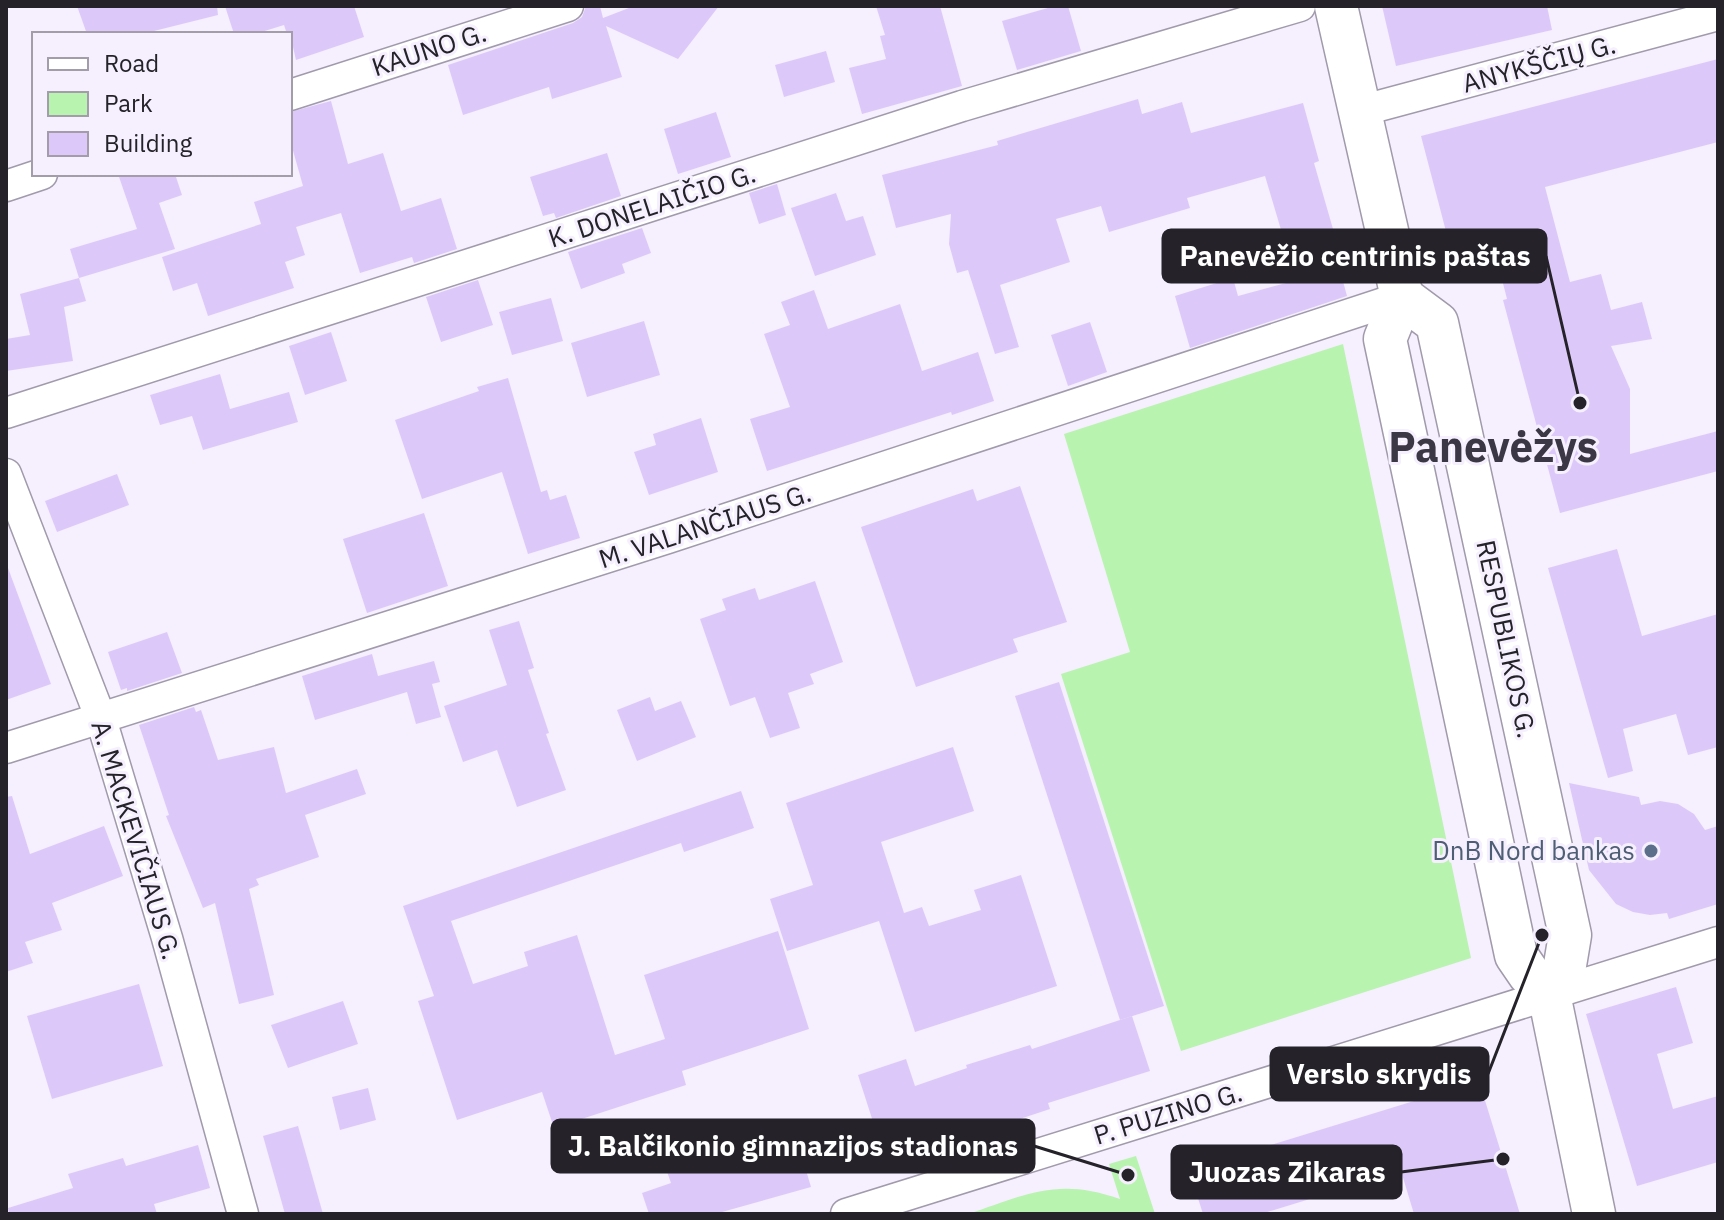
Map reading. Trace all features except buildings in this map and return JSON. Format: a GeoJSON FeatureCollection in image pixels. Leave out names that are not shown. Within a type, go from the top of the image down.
{"type":"FeatureCollection","features":[{"type":"Feature","properties":{"kind":"main road"},"geometry":{"type":"LineString","coordinates":[[1336,6],[1402,297],[1385,339],[1516,955],[1549,994],[1594,1214]]}},
{"type":"Feature","properties":{"kind":"main road","name":"RESPUBLIKOS G."},"geometry":{"type":"LineString","coordinates":[[1402,297],[1437,323],[1570,935],[1564,971],[1549,994]]}},
{"type":"Feature","properties":{"kind":"street","name":"KAUNO G."},"geometry":{"type":"LineString","coordinates":[[292,94],[568,6]]}},
{"type":"Feature","properties":{"kind":"street","name":"K. DONELAIČIO G."},"geometry":{"type":"LineString","coordinates":[[6,413],[962,106],[1300,6]]}},
{"type":"Feature","properties":{"kind":"street","name":"ANYKŠČIŲ G."},"geometry":{"type":"LineString","coordinates":[[1360,111],[1718,15]]}},
{"type":"Feature","properties":{"kind":"street"},"geometry":{"type":"LineString","coordinates":[[6,186],[36,176]]}},
{"type":"Feature","properties":{"kind":"street","name":"M. VALANČIAUS G."},"geometry":{"type":"LineString","coordinates":[[6,748],[984,435],[1402,297]]}},
{"type":"Feature","properties":{"kind":"street","name":"A. MACKEVIČIAUS G."},"geometry":{"type":"LineString","coordinates":[[6,474],[101,719],[167,938],[243,1214]]}},
{"type":"Feature","properties":{"kind":"street","name":"P. PUZINO G."},"geometry":{"type":"LineString","coordinates":[[846,1214],[1718,942]]}},
{"type":"Feature","properties":{"kind":"green space"},"geometry":{"type":"Polygon","coordinates":[[[1343,344],[1471,958],[1181,1051],[1061,674],[1130,652],[1064,434],[1343,344]]]}},
{"type":"Feature","properties":{"kind":"green space"},"geometry":{"type":"Polygon","coordinates":[[[1136,1156],[1155,1214],[968,1214],[1026,1195],[1060,1189],[1078,1189],[1120,1199],[1109,1164],[1136,1156]]]}},
{"type":"Feature","properties":{"kind":"place","name":"Panevėžio centrinis paštas"},"geometry":{"type":"Point","coordinates":[1580,403]}},
{"type":"Feature","properties":{"kind":"place","name":"DnB Nord bankas"},"geometry":{"type":"Point","coordinates":[1651,851]}},
{"type":"Feature","properties":{"kind":"place","name":"Verslo skrydis"},"geometry":{"type":"Point","coordinates":[1542,935]}},
{"type":"Feature","properties":{"kind":"place","name":"Juozas Zikaras"},"geometry":{"type":"Point","coordinates":[1503,1159]}},
{"type":"Feature","properties":{"kind":"place","name":"J. Balčikonio gimnazijos stadionas"},"geometry":{"type":"Point","coordinates":[1128,1175]}},
{"type":"Feature","properties":{"kind":"district","name":"Panevėžys"},"geometry":{"type":"Point","coordinates":[1493,447]}}]}
